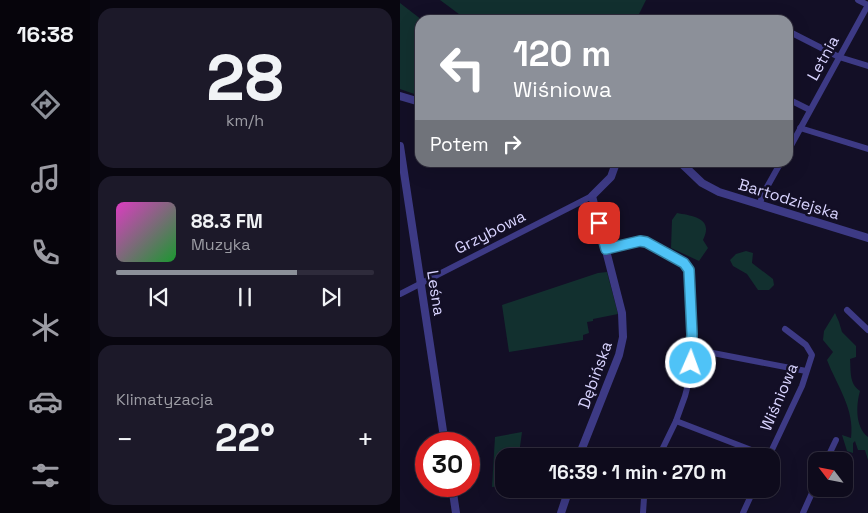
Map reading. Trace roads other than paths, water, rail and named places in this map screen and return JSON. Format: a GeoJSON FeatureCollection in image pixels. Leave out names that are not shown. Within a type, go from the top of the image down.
{"type":"FeatureCollection","features":[{"type":"Feature","properties":{"kind":"street"},"geometry":{"type":"LineString","coordinates":[[858,0],[868,5]]}},
{"type":"Feature","properties":{"kind":"street","name":"Letnia"},"geometry":{"type":"LineString","coordinates":[[793,141],[839,58],[865,16],[868,5]]}},
{"type":"Feature","properties":{"kind":"street"},"geometry":{"type":"LineString","coordinates":[[793,34],[839,58],[868,66]]}},
{"type":"Feature","properties":{"kind":"street"},"geometry":{"type":"LineString","coordinates":[[400,96],[415,100]]}},
{"type":"Feature","properties":{"kind":"street"},"geometry":{"type":"LineString","coordinates":[[793,102],[810,110]]}},
{"type":"Feature","properties":{"kind":"street"},"geometry":{"type":"LineString","coordinates":[[800,128],[868,149]]}},
{"type":"Feature","properties":{"kind":"street","name":"Leśna"},"geometry":{"type":"LineString","coordinates":[[400,146],[443,432]]}},
{"type":"Feature","properties":{"kind":"street"},"geometry":{"type":"LineString","coordinates":[[592,196],[611,177],[615,167]]}},
{"type":"Feature","properties":{"kind":"street","name":"Bartodziejska"},"geometry":{"type":"LineString","coordinates":[[685,167],[700,181],[723,193],[868,238]]}},
{"type":"Feature","properties":{"kind":"street"},"geometry":{"type":"LineString","coordinates":[[760,204],[762,196],[778,167]]}},
{"type":"Feature","properties":{"kind":"street","name":"Grzybowa"},"geometry":{"type":"LineString","coordinates":[[400,294],[592,196]]}},
{"type":"Feature","properties":{"kind":"street","name":"Dębińska"},"geometry":{"type":"LineString","coordinates":[[583,448],[619,355],[623,337],[622,313],[592,196]]}},
{"type":"Feature","properties":{"kind":"street"},"geometry":{"type":"LineString","coordinates":[[606,249],[640,241],[646,242],[684,263],[689,270],[692,349],[690,377],[676,421],[663,448]]}},
{"type":"Feature","properties":{"kind":"street"},"geometry":{"type":"LineString","coordinates":[[847,310],[868,330]]}},
{"type":"Feature","properties":{"kind":"street","name":"Wiśniowa"},"geometry":{"type":"LineString","coordinates":[[772,448],[802,386],[812,355],[806,345],[785,329]]}},
{"type":"Feature","properties":{"kind":"street"},"geometry":{"type":"LineString","coordinates":[[692,349],[806,371]]}},
{"type":"Feature","properties":{"kind":"street"},"geometry":{"type":"LineString","coordinates":[[676,421],[747,448]]}},
{"type":"Feature","properties":{"kind":"street"},"geometry":{"type":"LineString","coordinates":[[830,452],[836,440]]}},
{"type":"Feature","properties":{"kind":"street"},"geometry":{"type":"LineString","coordinates":[[454,497],[456,513]]}},
{"type":"Feature","properties":{"kind":"street"},"geometry":{"type":"LineString","coordinates":[[561,513],[566,498]]}},
{"type":"Feature","properties":{"kind":"street"},"geometry":{"type":"LineString","coordinates":[[643,513],[644,498]]}},
{"type":"Feature","properties":{"kind":"street"},"geometry":{"type":"LineString","coordinates":[[743,513],[750,498]]}},
{"type":"Feature","properties":{"kind":"street"},"geometry":{"type":"LineString","coordinates":[[803,513],[810,498]]}}]}
